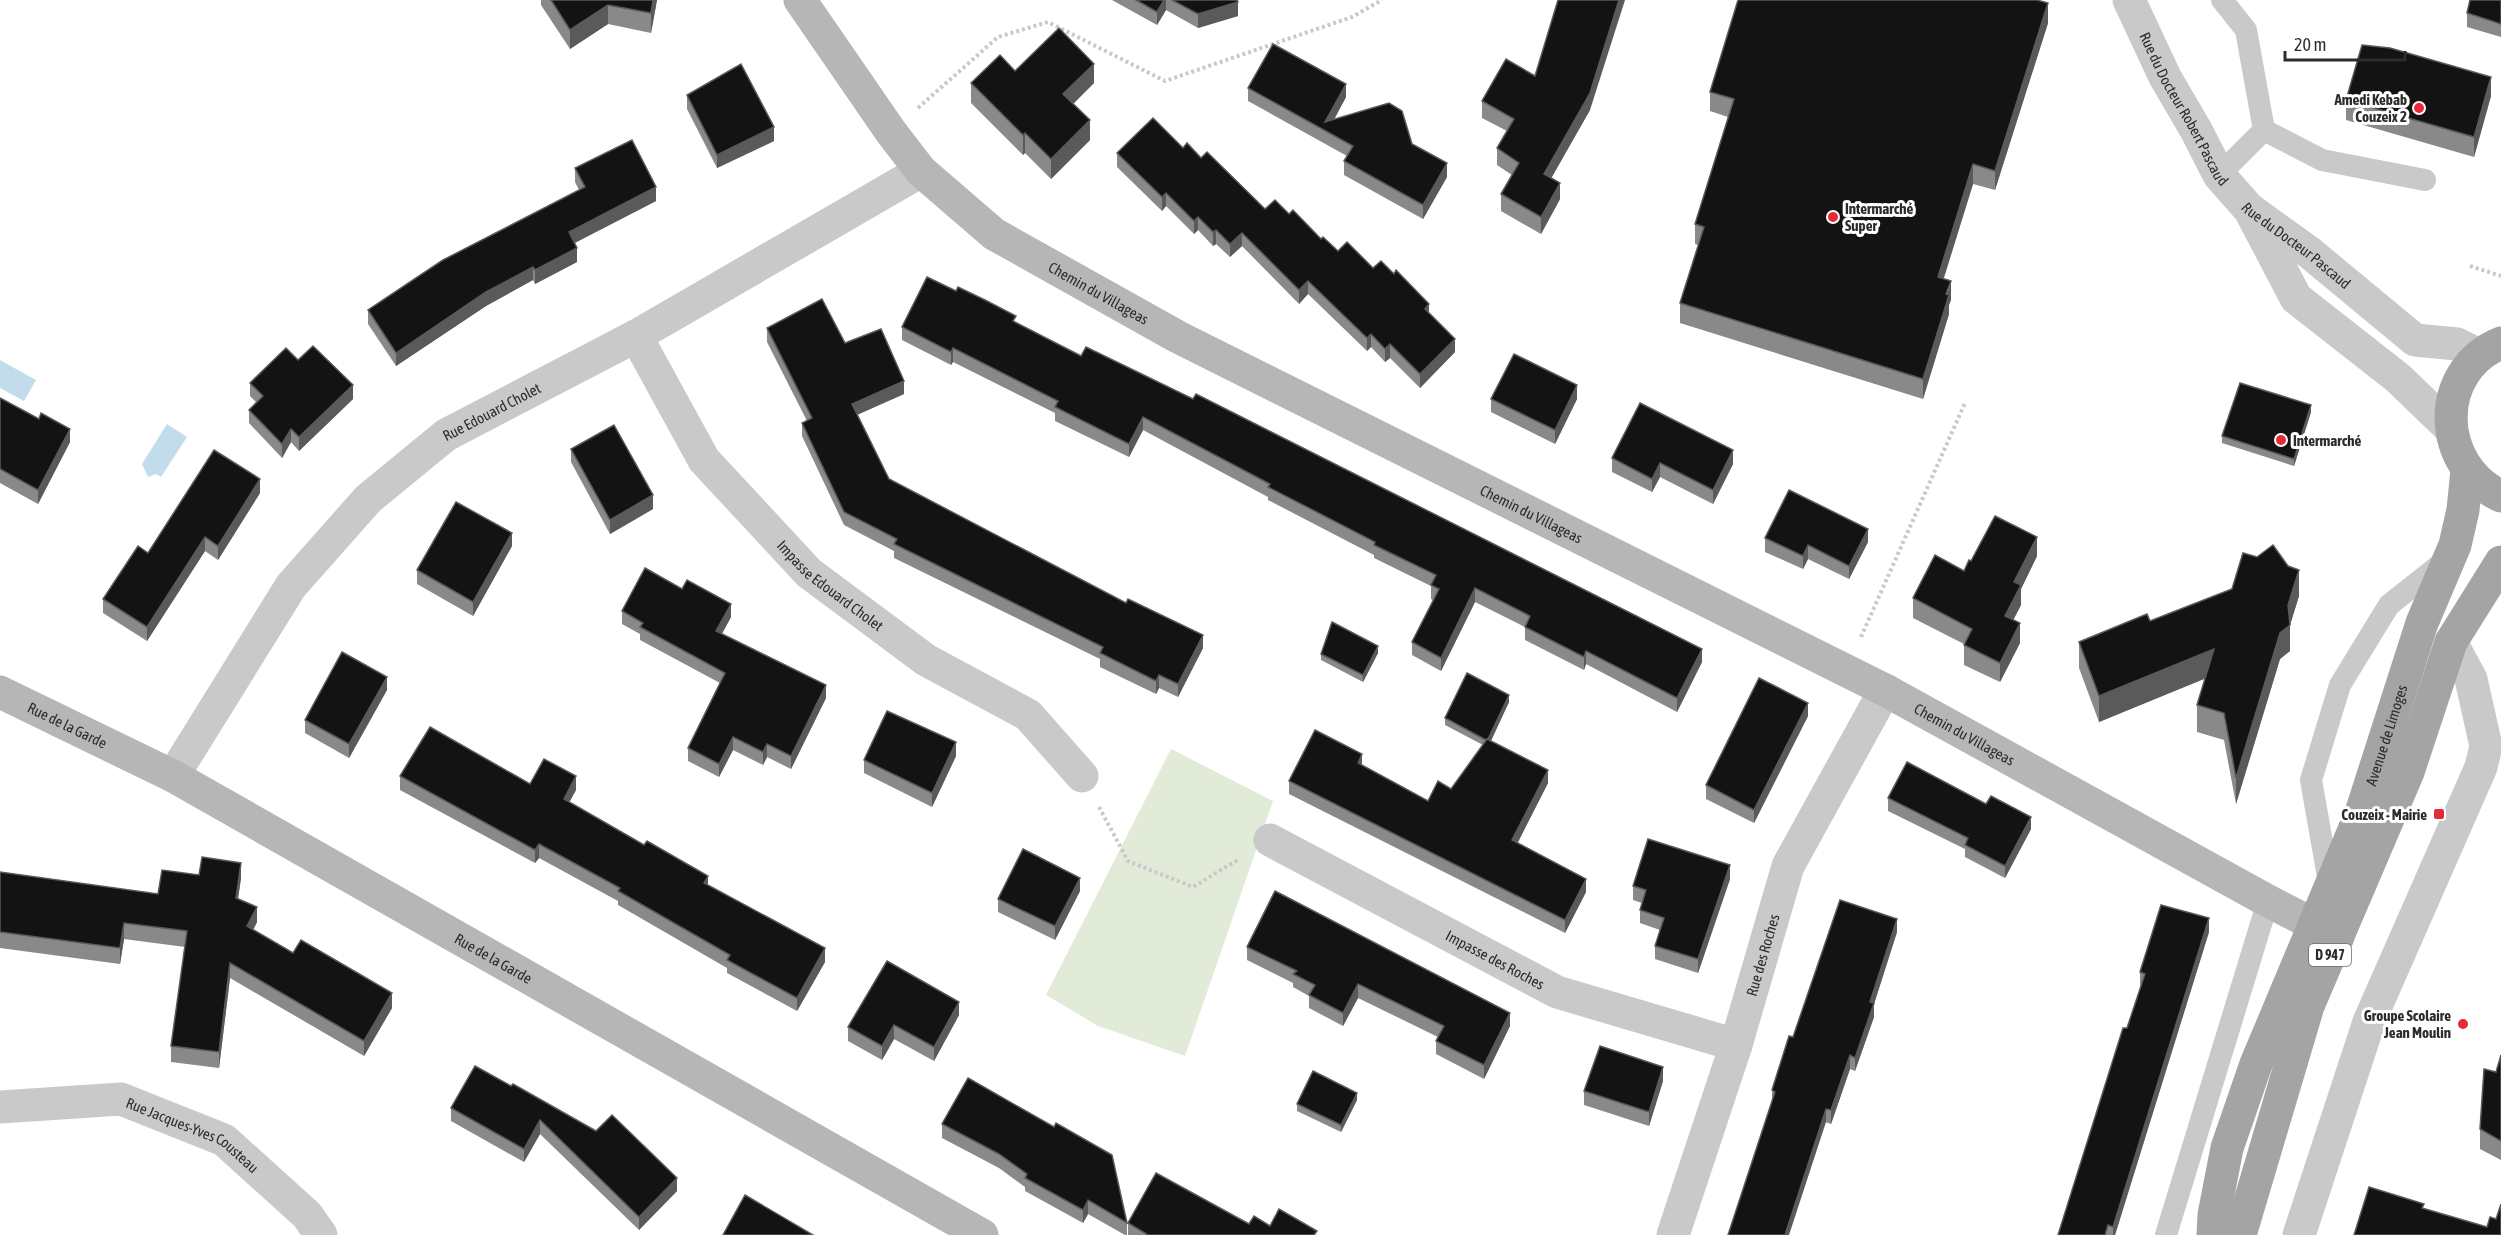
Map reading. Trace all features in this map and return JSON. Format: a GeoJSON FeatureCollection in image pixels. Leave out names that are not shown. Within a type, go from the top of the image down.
{"type":"FeatureCollection","features":[{"type":"Feature","properties":{"kind":"main road"},"geometry":{"type":"LineString","coordinates":[[2493,342],[2469,365],[2459,382],[2452,405],[2451,429],[2456,451],[2467,470],[2487,489],[2501,496]]}},
{"type":"Feature","properties":{"kind":"main road","name":"Avenue de Limoges"},"geometry":{"type":"LineString","coordinates":[[2213,1235],[2214,1215],[2231,1137],[2256,1064],[2327,931],[2330,890],[2360,816],[2422,623],[2450,558],[2463,510],[2467,470]]}},
{"type":"Feature","properties":{"kind":"main road","name":"D 947"},"geometry":{"type":"LineString","coordinates":[[2240,1235],[2308,1006],[2327,931],[2408,772],[2451,642],[2501,562]]}},
{"type":"Feature","properties":{"kind":"street","name":"Chemin du Villageas"},"geometry":{"type":"LineString","coordinates":[[800,0],[891,132],[921,171],[994,234],[1178,337],[1885,690],[2268,901],[2327,931]]}},
{"type":"Feature","properties":{"kind":"street","name":"Rue du Docteur Robert Pascaud"},"geometry":{"type":"LineString","coordinates":[[2129,0],[2165,77],[2196,129],[2219,175],[2249,209]]}},
{"type":"Feature","properties":{"kind":"street","name":"Rue Edouard Cholet"},"geometry":{"type":"LineString","coordinates":[[174,776],[291,586],[368,500],[446,435],[636,336],[921,171]]}},
{"type":"Feature","properties":{"kind":"street","name":"Rue du Docteur Pascaud"},"geometry":{"type":"LineString","coordinates":[[2249,209],[2310,252],[2415,340],[2457,344],[2493,342]]}},
{"type":"Feature","properties":{"kind":"street","name":"Rue du Docteur Pascaud"},"geometry":{"type":"LineString","coordinates":[[2249,209],[2296,298],[2398,378],[2451,429]]}},
{"type":"Feature","properties":{"kind":"street","name":"Impasse Edouard Cholet"},"geometry":{"type":"LineString","coordinates":[[636,336],[704,460],[809,573],[926,660],[1029,715],[1082,776]]}},
{"type":"Feature","properties":{"kind":"street"},"geometry":{"type":"LineString","coordinates":[[2299,1235],[2368,1022],[2481,767],[2486,746],[2471,679],[2451,642]]}},
{"type":"Feature","properties":{"kind":"street","name":"Rue des Roches"},"geometry":{"type":"LineString","coordinates":[[1673,1235],[1736,1045],[1788,866],[1885,690]]}},
{"type":"Feature","properties":{"kind":"street","name":"Rue de la Garde"},"geometry":{"type":"LineString","coordinates":[[0,692],[174,776],[982,1235]]}},
{"type":"Feature","properties":{"kind":"street","name":"Impasse des Roches"},"geometry":{"type":"LineString","coordinates":[[1270,840],[1557,992],[1736,1045]]}},
{"type":"Feature","properties":{"kind":"street","name":"Rue Jacques-Yves Cousteau"},"geometry":{"type":"LineString","coordinates":[[0,1107],[121,1099],[224,1140],[307,1215],[321,1235]]}},
{"type":"Feature","properties":{"kind":"lane"},"geometry":{"type":"LineString","coordinates":[[2222,0],[2246,30],[2264,130]]}},
{"type":"Feature","properties":{"kind":"lane"},"geometry":{"type":"LineString","coordinates":[[2219,175],[2264,130]]}},
{"type":"Feature","properties":{"kind":"lane"},"geometry":{"type":"LineString","coordinates":[[2264,130],[2322,160],[2425,180]]}},
{"type":"Feature","properties":{"kind":"lane"},"geometry":{"type":"LineString","coordinates":[[2330,890],[2311,780],[2340,685],[2390,605],[2450,558]]}},
{"type":"Feature","properties":{"kind":"lane"},"geometry":{"type":"LineString","coordinates":[[2166,1235],[2268,901]]}},
{"type":"Feature","properties":{"kind":"path"},"geometry":{"type":"LineString","coordinates":[[891,132],[998,36],[1048,22],[1165,81],[1353,17],[1382,0]]}},
{"type":"Feature","properties":{"kind":"path"},"geometry":{"type":"LineString","coordinates":[[2470,266],[2501,276]]}},
{"type":"Feature","properties":{"kind":"path"},"geometry":{"type":"LineString","coordinates":[[1846,670],[1965,404]]}},
{"type":"Feature","properties":{"kind":"path"},"geometry":{"type":"LineString","coordinates":[[1082,776],[1128,861],[1193,887],[1270,840]]}},
{"type":"Feature","properties":{"kind":"green space"},"geometry":{"type":"Polygon","coordinates":[[[1171,749],[1273,801],[1185,1056],[1098,1026],[1046,995],[1171,749]]]}},
{"type":"Feature","properties":{"kind":"water"},"geometry":{"type":"Polygon","coordinates":[[[0,360],[36,380],[24,401],[0,388],[0,360]]]}},
{"type":"Feature","properties":{"kind":"water"},"geometry":{"type":"Polygon","coordinates":[[[167,424],[187,437],[161,477],[156,474],[148,477],[142,464],[167,424]]]}},
{"type":"Feature","properties":{"kind":"building"},"geometry":{"type":"Polygon","coordinates":[[[551,0],[653,0],[651,13],[608,5],[570,30],[551,0]]]}},
{"type":"Feature","properties":{"kind":"building"},"geometry":{"type":"Polygon","coordinates":[[[1136,0],[1164,0],[1157,12],[1136,0]]]}},
{"type":"Feature","properties":{"kind":"building"},"geometry":{"type":"Polygon","coordinates":[[[1172,0],[1237,0],[1238,2],[1198,14],[1172,0]]]}},
{"type":"Feature","properties":{"kind":"building"},"geometry":{"type":"Polygon","coordinates":[[[1558,0],[1619,0],[1590,93],[1544,174],[1560,183],[1541,217],[1501,194],[1519,163],[1497,148],[1514,119],[1482,101],[1506,59],[1535,76],[1558,0]]]}},
{"type":"Feature","properties":{"kind":"building","name":"Intermarché Super"},"geometry":{"type":"Polygon","coordinates":[[[1738,0],[2037,0],[2048,3],[1995,171],[1973,164],[1938,277],[1951,281],[1946,294],[1949,295],[1923,379],[1680,303],[1704,227],[1695,224],[1734,99],[1710,92],[1738,0]]]}},
{"type":"Feature","properties":{"kind":"building"},"geometry":{"type":"Polygon","coordinates":[[[2470,0],[2501,0],[2501,24],[2467,13],[2470,0]]]}},
{"type":"Feature","properties":{"kind":"building"},"geometry":{"type":"Polygon","coordinates":[[[1059,28],[1094,64],[1063,94],[1090,120],[1051,159],[1025,133],[1023,135],[971,83],[1000,55],[1015,71],[1059,28]]]}},
{"type":"Feature","properties":{"kind":"building"},"geometry":{"type":"Polygon","coordinates":[[[1273,44],[1346,84],[1325,122],[1389,103],[1402,111],[1412,144],[1447,163],[1423,205],[1344,161],[1353,146],[1248,88],[1273,44]]]}},
{"type":"Feature","properties":{"kind":"building","name":"Amedi Kebab Couzeix 2"},"geometry":{"type":"Polygon","coordinates":[[[2362,45],[2390,48],[2491,77],[2474,137],[2346,100],[2362,45]]]}},
{"type":"Feature","properties":{"kind":"building"},"geometry":{"type":"Polygon","coordinates":[[[741,64],[774,127],[717,155],[687,95],[741,64]]]}},
{"type":"Feature","properties":{"kind":"building"},"geometry":{"type":"Polygon","coordinates":[[[1153,118],[1183,148],[1187,143],[1201,158],[1207,152],[1265,209],[1275,200],[1289,214],[1293,210],[1321,239],[1323,237],[1338,251],[1347,242],[1373,268],[1381,261],[1394,274],[1396,270],[1429,304],[1425,309],[1455,339],[1420,374],[1390,344],[1385,349],[1371,334],[1367,338],[1308,281],[1299,290],[1242,233],[1230,244],[1198,217],[1194,221],[1166,193],[1162,197],[1117,153],[1153,118]]]}},
{"type":"Feature","properties":{"kind":"building"},"geometry":{"type":"Polygon","coordinates":[[[632,140],[656,187],[569,232],[577,248],[535,270],[533,267],[486,292],[396,353],[368,310],[443,260],[585,187],[575,168],[632,140]]]}},
{"type":"Feature","properties":{"kind":"building"},"geometry":{"type":"Polygon","coordinates":[[[927,277],[956,291],[958,287],[985,300],[1016,316],[1013,321],[1081,356],[1086,347],[1193,399],[1196,394],[1702,649],[1677,698],[1586,651],[1584,657],[1525,627],[1530,616],[1475,588],[1441,658],[1412,642],[1439,589],[1431,585],[1436,575],[1374,545],[1375,542],[1268,487],[1270,484],[1143,417],[1129,444],[1055,407],[1058,401],[953,348],[951,352],[902,327],[927,277]]]}},
{"type":"Feature","properties":{"kind":"building"},"geometry":{"type":"Polygon","coordinates":[[[822,299],[845,343],[881,329],[904,381],[852,404],[889,479],[1126,603],[1128,599],[1203,635],[1178,684],[1159,675],[1156,681],[1100,653],[1103,647],[894,544],[897,539],[844,512],[802,423],[812,418],[767,328],[822,299]]]}},
{"type":"Feature","properties":{"kind":"building"},"geometry":{"type":"Polygon","coordinates":[[[313,346],[353,385],[299,437],[291,429],[282,444],[249,410],[263,396],[250,383],[286,348],[298,360],[313,346]]]}},
{"type":"Feature","properties":{"kind":"building"},"geometry":{"type":"Polygon","coordinates":[[[1514,354],[1577,385],[1555,430],[1491,399],[1514,354]]]}},
{"type":"Feature","properties":{"kind":"building"},"geometry":{"type":"Polygon","coordinates":[[[2240,383],[2311,405],[2294,459],[2222,436],[2240,383]]]}},
{"type":"Feature","properties":{"kind":"building"},"geometry":{"type":"Polygon","coordinates":[[[0,398],[39,419],[41,413],[70,429],[38,490],[0,469],[0,398]]]}},
{"type":"Feature","properties":{"kind":"building"},"geometry":{"type":"Polygon","coordinates":[[[1640,403],[1733,450],[1713,490],[1660,463],[1652,479],[1612,458],[1640,403]]]}},
{"type":"Feature","properties":{"kind":"building"},"geometry":{"type":"Polygon","coordinates":[[[614,425],[653,495],[610,520],[571,449],[614,425]]]}},
{"type":"Feature","properties":{"kind":"building"},"geometry":{"type":"Polygon","coordinates":[[[214,450],[260,479],[218,546],[205,537],[147,627],[103,599],[138,546],[148,553],[214,450]]]}},
{"type":"Feature","properties":{"kind":"building"},"geometry":{"type":"Polygon","coordinates":[[[1789,490],[1868,529],[1849,566],[1808,545],[1803,556],[1765,538],[1789,490]]]}},
{"type":"Feature","properties":{"kind":"building"},"geometry":{"type":"Polygon","coordinates":[[[456,502],[512,533],[473,602],[417,570],[456,502]]]}},
{"type":"Feature","properties":{"kind":"building"},"geometry":{"type":"Polygon","coordinates":[[[1995,516],[2037,537],[2014,582],[2021,585],[2005,616],[2020,623],[2000,663],[1964,645],[1972,629],[1913,598],[1935,555],[1964,571],[1995,516]]]}},
{"type":"Feature","properties":{"kind":"building"},"geometry":{"type":"Polygon","coordinates":[[[2273,545],[2288,566],[2299,570],[2288,605],[2290,625],[2280,633],[2236,778],[2224,713],[2197,705],[2214,649],[2099,696],[2079,642],[2147,614],[2150,621],[2232,589],[2243,553],[2257,557],[2273,545]]]}},
{"type":"Feature","properties":{"kind":"building"},"geometry":{"type":"Polygon","coordinates":[[[645,568],[682,589],[687,580],[731,604],[716,631],[826,685],[791,756],[767,744],[763,752],[733,737],[719,764],[688,748],[725,673],[640,627],[643,623],[622,611],[645,568]]]}},
{"type":"Feature","properties":{"kind":"building"},"geometry":{"type":"Polygon","coordinates":[[[1332,622],[1378,646],[1363,675],[1321,654],[1332,622]]]}},
{"type":"Feature","properties":{"kind":"building"},"geometry":{"type":"Polygon","coordinates":[[[342,652],[387,677],[349,744],[305,720],[342,652]]]}},
{"type":"Feature","properties":{"kind":"building"},"geometry":{"type":"Polygon","coordinates":[[[1467,673],[1509,695],[1486,740],[1445,718],[1467,673]]]}},
{"type":"Feature","properties":{"kind":"building"},"geometry":{"type":"Polygon","coordinates":[[[1759,678],[1808,703],[1754,810],[1706,785],[1759,678]]]}},
{"type":"Feature","properties":{"kind":"building"},"geometry":{"type":"Polygon","coordinates":[[[887,711],[956,742],[932,793],[864,760],[887,711]]]}},
{"type":"Feature","properties":{"kind":"building"},"geometry":{"type":"Polygon","coordinates":[[[430,727],[530,784],[544,759],[576,776],[564,799],[644,845],[647,841],[708,876],[704,883],[825,948],[797,998],[727,960],[730,955],[618,891],[620,888],[539,844],[535,850],[400,776],[430,727]]]}},
{"type":"Feature","properties":{"kind":"building"},"geometry":{"type":"Polygon","coordinates":[[[1315,730],[1362,754],[1358,763],[1428,801],[1438,781],[1451,789],[1487,739],[1548,770],[1512,840],[1586,879],[1565,920],[1289,781],[1315,730]]]}},
{"type":"Feature","properties":{"kind":"building"},"geometry":{"type":"Polygon","coordinates":[[[1907,762],[1986,804],[1991,796],[2031,817],[2005,866],[1965,845],[1968,838],[1888,798],[1907,762]]]}},
{"type":"Feature","properties":{"kind":"building"},"geometry":{"type":"Polygon","coordinates":[[[1648,839],[1730,865],[1698,959],[1655,946],[1664,918],[1640,910],[1646,890],[1633,886],[1648,839]]]}},
{"type":"Feature","properties":{"kind":"building"},"geometry":{"type":"Polygon","coordinates":[[[1023,849],[1080,878],[1055,926],[998,899],[1023,849]]]}},
{"type":"Feature","properties":{"kind":"building"},"geometry":{"type":"Polygon","coordinates":[[[202,857],[241,863],[236,898],[257,907],[247,926],[293,953],[301,940],[392,993],[364,1041],[230,963],[219,1052],[171,1046],[187,931],[124,923],[120,948],[0,932],[0,872],[158,894],[162,870],[199,875],[202,857]]]}},
{"type":"Feature","properties":{"kind":"building"},"geometry":{"type":"Polygon","coordinates":[[[1275,891],[1510,1013],[1484,1065],[1436,1041],[1444,1026],[1358,984],[1343,1013],[1309,995],[1315,985],[1293,974],[1297,971],[1247,947],[1275,891]]]}},
{"type":"Feature","properties":{"kind":"building"},"geometry":{"type":"Polygon","coordinates":[[[1840,900],[1897,919],[1870,1002],[1874,1003],[1855,1058],[1850,1055],[1831,1110],[1826,1109],[1785,1235],[1728,1235],[1775,1092],[1772,1090],[1789,1036],[1793,1037],[1840,900]]]}},
{"type":"Feature","properties":{"kind":"building"},"geometry":{"type":"Polygon","coordinates":[[[2161,905],[2209,918],[2113,1227],[2108,1225],[2105,1235],[2058,1235],[2123,1028],[2127,1028],[2145,974],[2140,972],[2161,905]]]}},
{"type":"Feature","properties":{"kind":"building"},"geometry":{"type":"Polygon","coordinates":[[[887,961],[959,1002],[934,1047],[894,1025],[882,1046],[848,1027],[887,961]]]}},
{"type":"Feature","properties":{"kind":"building"},"geometry":{"type":"Polygon","coordinates":[[[1600,1046],[1663,1067],[1649,1112],[1584,1091],[1600,1046]]]}},
{"type":"Feature","properties":{"kind":"building"},"geometry":{"type":"Polygon","coordinates":[[[2501,1055],[2501,1141],[2480,1129],[2484,1069],[2496,1072],[2501,1055]]]}},
{"type":"Feature","properties":{"kind":"building"},"geometry":{"type":"Polygon","coordinates":[[[475,1066],[511,1086],[513,1084],[596,1131],[612,1115],[677,1178],[639,1217],[540,1120],[524,1149],[451,1108],[475,1066]]]}},
{"type":"Feature","properties":{"kind":"building"},"geometry":{"type":"Polygon","coordinates":[[[1313,1071],[1357,1093],[1341,1125],[1297,1104],[1313,1071]]]}},
{"type":"Feature","properties":{"kind":"building"},"geometry":{"type":"Polygon","coordinates":[[[968,1078],[1054,1127],[1056,1123],[1112,1155],[1127,1223],[1088,1200],[1083,1210],[1025,1178],[1027,1174],[999,1154],[942,1124],[968,1078]]]}},
{"type":"Feature","properties":{"kind":"building"},"geometry":{"type":"Polygon","coordinates":[[[1156,1173],[1249,1224],[1254,1216],[1270,1226],[1279,1209],[1317,1231],[1314,1235],[1148,1235],[1128,1223],[1156,1173]]]}},
{"type":"Feature","properties":{"kind":"building"},"geometry":{"type":"Polygon","coordinates":[[[2369,1187],[2424,1204],[2422,1208],[2487,1227],[2490,1217],[2496,1219],[2501,1204],[2501,1235],[2354,1235],[2369,1187]]]}},
{"type":"Feature","properties":{"kind":"building"},"geometry":{"type":"Polygon","coordinates":[[[745,1195],[813,1235],[723,1235],[745,1195]]]}},
{"type":"Feature","properties":{"kind":"place","name":"Amedi Kebab Couzeix 2"},"geometry":{"type":"Point","coordinates":[2419,108]}},
{"type":"Feature","properties":{"kind":"place","name":"Intermarché Super"},"geometry":{"type":"Point","coordinates":[1833,217]}},
{"type":"Feature","properties":{"kind":"place","name":"Intermarché"},"geometry":{"type":"Point","coordinates":[2281,440]}},
{"type":"Feature","properties":{"kind":"place","name":"Couzeix - Mairie"},"geometry":{"type":"Point","coordinates":[2439,814]}},
{"type":"Feature","properties":{"kind":"place","name":"Groupe Scolaire Jean Moulin"},"geometry":{"type":"Point","coordinates":[2463,1024]}}]}
